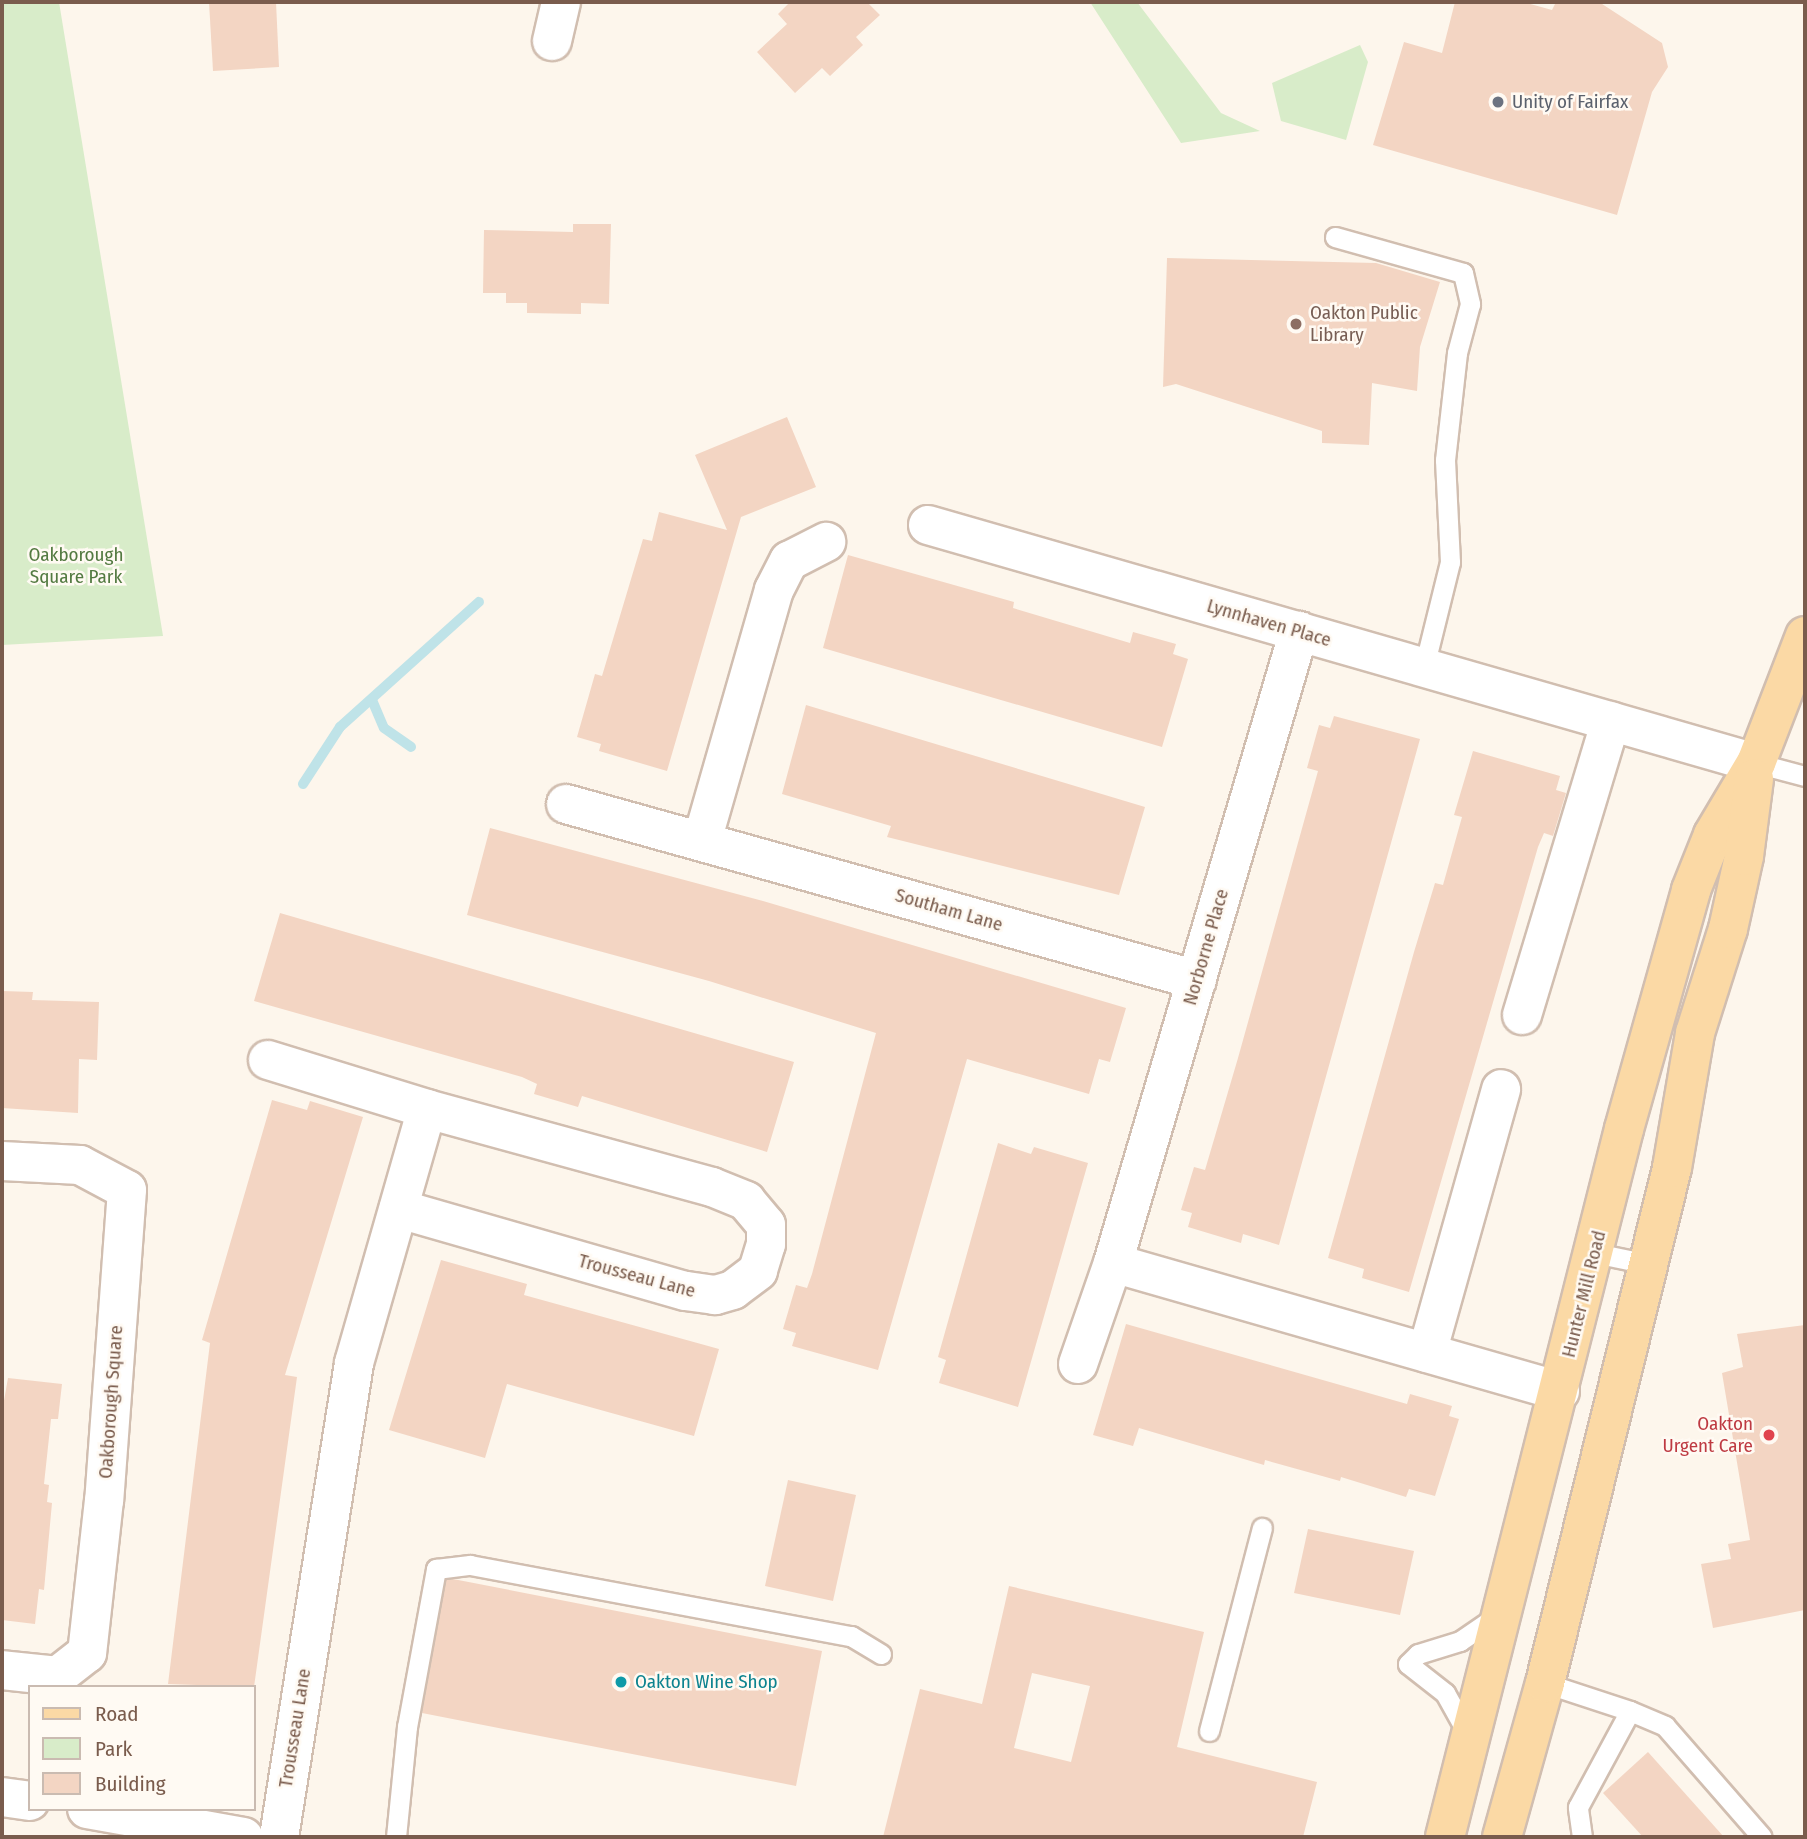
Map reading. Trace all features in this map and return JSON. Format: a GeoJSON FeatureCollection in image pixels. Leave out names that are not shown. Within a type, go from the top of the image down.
{"type":"FeatureCollection","features":[{"type":"Feature","properties":{"kind":"main road","name":"Hunter Mill Road"},"geometry":{"type":"LineString","coordinates":[[1445,1837],[1691,890],[1713,835],[1756,763],[1805,636]]}},
{"type":"Feature","properties":{"kind":"main road","name":"Hunter Mill Road"},"geometry":{"type":"LineString","coordinates":[[1502,1837],[1545,1683],[1672,1168],[1695,1033],[1728,929],[1756,763]]}},
{"type":"Feature","properties":{"kind":"street"},"geometry":{"type":"LineString","coordinates":[[552,41],[561,2]]}},
{"type":"Feature","properties":{"kind":"street","name":"Lynnhaven Place"},"geometry":{"type":"LineString","coordinates":[[928,524],[1756,763]]}},
{"type":"Feature","properties":{"kind":"street"},"geometry":{"type":"LineString","coordinates":[[702,841],[774,590],[789,561],[826,542]]}},
{"type":"Feature","properties":{"kind":"street","name":"Norborne Place"},"geometry":{"type":"LineString","coordinates":[[1078,1364],[1113,1263],[1299,631]]}},
{"type":"Feature","properties":{"kind":"street"},"geometry":{"type":"LineString","coordinates":[[1522,1015],[1611,721]]}},
{"type":"Feature","properties":{"kind":"street","name":"Southam Lane"},"geometry":{"type":"LineString","coordinates":[[566,804],[1197,979]]}},
{"type":"Feature","properties":{"kind":"street","name":"Trousseau Lane"},"geometry":{"type":"LineString","coordinates":[[268,1060],[426,1109],[746,1201],[766,1225],[766,1244],[758,1271],[733,1290],[715,1295],[685,1291],[399,1209]]}},
{"type":"Feature","properties":{"kind":"street"},"geometry":{"type":"LineString","coordinates":[[1427,1353],[1501,1089]]}},
{"type":"Feature","properties":{"kind":"street","name":"Trousseau Lane"},"geometry":{"type":"LineString","coordinates":[[279,1837],[354,1363],[426,1109]]}},
{"type":"Feature","properties":{"kind":"street","name":"Oakborough Square"},"geometry":{"type":"LineString","coordinates":[[2,1161],[80,1165],[127,1189],[104,1500],[87,1653],[58,1676],[2,1670]]}},
{"type":"Feature","properties":{"kind":"street"},"geometry":{"type":"LineString","coordinates":[[1113,1263],[1560,1391]]}},
{"type":"Feature","properties":{"kind":"street"},"geometry":{"type":"LineString","coordinates":[[2,1797],[28,1801]]}},
{"type":"Feature","properties":{"kind":"street"},"geometry":{"type":"LineString","coordinates":[[98,1811],[244,1837]]}},
{"type":"Feature","properties":{"kind":"lane"},"geometry":{"type":"LineString","coordinates":[[1335,237],[1463,273],[1470,304],[1457,353],[1445,460],[1450,562],[1424,667]]}},
{"type":"Feature","properties":{"kind":"lane"},"geometry":{"type":"LineString","coordinates":[[1756,763],[1805,776]]}},
{"type":"Feature","properties":{"kind":"lane"},"geometry":{"type":"LineString","coordinates":[[1595,1253],[1648,1264]]}},
{"type":"Feature","properties":{"kind":"lane"},"geometry":{"type":"LineString","coordinates":[[1209,1731],[1262,1528]]}},
{"type":"Feature","properties":{"kind":"lane"},"geometry":{"type":"LineString","coordinates":[[396,1837],[404,1756],[436,1569],[470,1565],[837,1633],[881,1654]]}},
{"type":"Feature","properties":{"kind":"lane"},"geometry":{"type":"LineString","coordinates":[[1470,1738],[1445,1693],[1408,1664],[1418,1654],[1460,1641],[1504,1610]]}},
{"type":"Feature","properties":{"kind":"lane"},"geometry":{"type":"LineString","coordinates":[[1545,1683],[1630,1711],[1664,1726],[1762,1837]]}},
{"type":"Feature","properties":{"kind":"lane"},"geometry":{"type":"LineString","coordinates":[[1582,1837],[1578,1807],[1630,1711]]}},
{"type":"Feature","properties":{"kind":"green space","name":"Oakborough Square Park"},"geometry":{"type":"Polygon","coordinates":[[[2,2],[59,2],[163,636],[2,645],[2,2]]]}},
{"type":"Feature","properties":{"kind":"green space"},"geometry":{"type":"Polygon","coordinates":[[[1090,2],[1137,2],[1221,113],[1260,131],[1181,143],[1090,2]]]}},
{"type":"Feature","properties":{"kind":"green space"},"geometry":{"type":"Polygon","coordinates":[[[1360,45],[1368,62],[1346,140],[1281,121],[1272,83],[1360,45]]]}},
{"type":"Feature","properties":{"kind":"building"},"geometry":{"type":"Polygon","coordinates":[[[209,2],[276,2],[279,67],[213,71],[209,2]]]}},
{"type":"Feature","properties":{"kind":"building"},"geometry":{"type":"Polygon","coordinates":[[[790,2],[867,2],[880,15],[856,37],[863,45],[830,76],[822,68],[795,93],[757,52],[787,24],[778,14],[790,2]]]}},
{"type":"Feature","properties":{"kind":"building","name":"Unity of Fairfax"},"geometry":{"type":"Polygon","coordinates":[[[1455,2],[1523,2],[1552,10],[1556,2],[1599,2],[1662,43],[1668,67],[1652,92],[1617,215],[1373,145],[1404,42],[1442,53],[1455,2]]]}},
{"type":"Feature","properties":{"kind":"building"},"geometry":{"type":"Polygon","coordinates":[[[573,224],[611,224],[609,304],[581,303],[581,314],[527,313],[527,303],[506,303],[506,293],[483,293],[484,230],[573,232],[573,224]]]}},
{"type":"Feature","properties":{"kind":"building","name":"Oakton Public Library"},"geometry":{"type":"Polygon","coordinates":[[[1167,258],[1376,263],[1440,282],[1420,347],[1417,391],[1372,383],[1369,445],[1322,443],[1322,431],[1176,384],[1163,387],[1167,258]]]}},
{"type":"Feature","properties":{"kind":"building"},"geometry":{"type":"Polygon","coordinates":[[[787,417],[816,487],[741,517],[667,771],[599,751],[601,744],[577,737],[595,674],[602,676],[643,539],[652,541],[659,512],[727,530],[695,455],[787,417]]]}},
{"type":"Feature","properties":{"kind":"building"},"geometry":{"type":"Polygon","coordinates":[[[848,555],[1014,602],[1013,608],[1130,643],[1133,632],[1176,644],[1173,654],[1188,659],[1162,747],[823,648],[848,555]]]}},
{"type":"Feature","properties":{"kind":"building"},"geometry":{"type":"Polygon","coordinates":[[[806,705],[1145,807],[1119,895],[887,837],[891,826],[782,794],[806,705]]]}},
{"type":"Feature","properties":{"kind":"building"},"geometry":{"type":"Polygon","coordinates":[[[1334,716],[1420,739],[1279,1245],[1243,1234],[1241,1243],[1188,1227],[1192,1213],[1181,1210],[1194,1167],[1205,1170],[1238,1058],[1318,771],[1307,768],[1319,725],[1330,728],[1334,716]]]}},
{"type":"Feature","properties":{"kind":"building"},"geometry":{"type":"Polygon","coordinates":[[[1473,751],[1560,776],[1556,790],[1566,793],[1553,836],[1544,833],[1538,847],[1409,1292],[1362,1278],[1364,1269],[1328,1258],[1435,883],[1443,885],[1462,817],[1454,815],[1473,751]]]}},
{"type":"Feature","properties":{"kind":"building"},"geometry":{"type":"Polygon","coordinates":[[[490,828],[763,901],[1126,1008],[1110,1062],[1099,1059],[1089,1094],[967,1059],[878,1370],[792,1346],[796,1333],[783,1329],[796,1285],[807,1288],[812,1274],[876,1033],[709,981],[467,915],[490,828]]]}},
{"type":"Feature","properties":{"kind":"building"},"geometry":{"type":"Polygon","coordinates":[[[280,913],[794,1062],[767,1152],[582,1096],[578,1107],[534,1094],[537,1084],[522,1077],[254,1001],[280,913]]]}},
{"type":"Feature","properties":{"kind":"building"},"geometry":{"type":"Polygon","coordinates":[[[2,991],[33,992],[32,1000],[99,1002],[97,1060],[79,1059],[78,1113],[2,1108],[2,991]]]}},
{"type":"Feature","properties":{"kind":"building"},"geometry":{"type":"Polygon","coordinates":[[[272,1100],[307,1110],[310,1101],[363,1117],[285,1375],[297,1377],[254,1685],[168,1684],[210,1343],[202,1340],[272,1100]]]}},
{"type":"Feature","properties":{"kind":"building"},"geometry":{"type":"Polygon","coordinates":[[[998,1143],[1031,1154],[1034,1147],[1088,1163],[1018,1407],[939,1383],[946,1360],[938,1357],[998,1143]]]}},
{"type":"Feature","properties":{"kind":"building"},"geometry":{"type":"Polygon","coordinates":[[[441,1260],[527,1284],[524,1295],[719,1349],[694,1436],[507,1384],[485,1458],[389,1430],[441,1260]]]}},
{"type":"Feature","properties":{"kind":"building"},"geometry":{"type":"Polygon","coordinates":[[[1126,1324],[1407,1404],[1410,1394],[1452,1406],[1449,1416],[1459,1419],[1435,1496],[1409,1489],[1406,1497],[1341,1477],[1340,1481],[1265,1460],[1264,1465],[1139,1428],[1133,1446],[1093,1435],[1126,1324]]]}},
{"type":"Feature","properties":{"kind":"building","name":"Oakton Urgent Care"},"geometry":{"type":"Polygon","coordinates":[[[1805,1325],[1805,1610],[1713,1628],[1701,1564],[1731,1559],[1728,1544],[1750,1540],[1722,1373],[1743,1367],[1737,1334],[1805,1325]]]}},
{"type":"Feature","properties":{"kind":"building"},"geometry":{"type":"Polygon","coordinates":[[[8,1378],[62,1384],[58,1419],[51,1419],[44,1484],[49,1485],[47,1502],[52,1503],[44,1590],[39,1589],[35,1624],[2,1620],[2,1412],[8,1378]]]}},
{"type":"Feature","properties":{"kind":"building"},"geometry":{"type":"Polygon","coordinates":[[[788,1480],[856,1495],[833,1601],[765,1586],[788,1480]]]}},
{"type":"Feature","properties":{"kind":"building"},"geometry":{"type":"Polygon","coordinates":[[[1308,1529],[1414,1551],[1400,1615],[1294,1593],[1308,1529]]]}},
{"type":"Feature","properties":{"kind":"building","name":"Oakton Wine Shop"},"geometry":{"type":"Polygon","coordinates":[[[453,1579],[822,1651],[796,1786],[422,1713],[446,1580],[453,1579]]]}},
{"type":"Feature","properties":{"kind":"building"},"geometry":{"type":"Polygon","coordinates":[[[1009,1586],[1204,1632],[1177,1747],[1317,1782],[1303,1837],[883,1837],[920,1689],[982,1704],[1009,1586]],[[1032,1673],[1014,1748],[1071,1762],[1090,1686],[1032,1673]]]}},
{"type":"Feature","properties":{"kind":"building"},"geometry":{"type":"Polygon","coordinates":[[[1648,1752],[1724,1837],[1643,1837],[1603,1793],[1648,1752]]]}},
{"type":"Feature","properties":{"kind":"waterway"},"geometry":{"type":"LineString","coordinates":[[303,784],[340,727],[479,602]]}},
{"type":"Feature","properties":{"kind":"waterway"},"geometry":{"type":"LineString","coordinates":[[372,700],[384,728],[411,747]]}},
{"type":"Feature","properties":{"kind":"place","name":"Unity of Fairfax"},"geometry":{"type":"Point","coordinates":[1498,102]}},
{"type":"Feature","properties":{"kind":"place","name":"Oakton Public Library"},"geometry":{"type":"Point","coordinates":[1296,324]}},
{"type":"Feature","properties":{"kind":"place","name":"Oakton Urgent Care"},"geometry":{"type":"Point","coordinates":[1769,1435]}},
{"type":"Feature","properties":{"kind":"place","name":"Oakton Wine Shop"},"geometry":{"type":"Point","coordinates":[621,1682]}}]}
